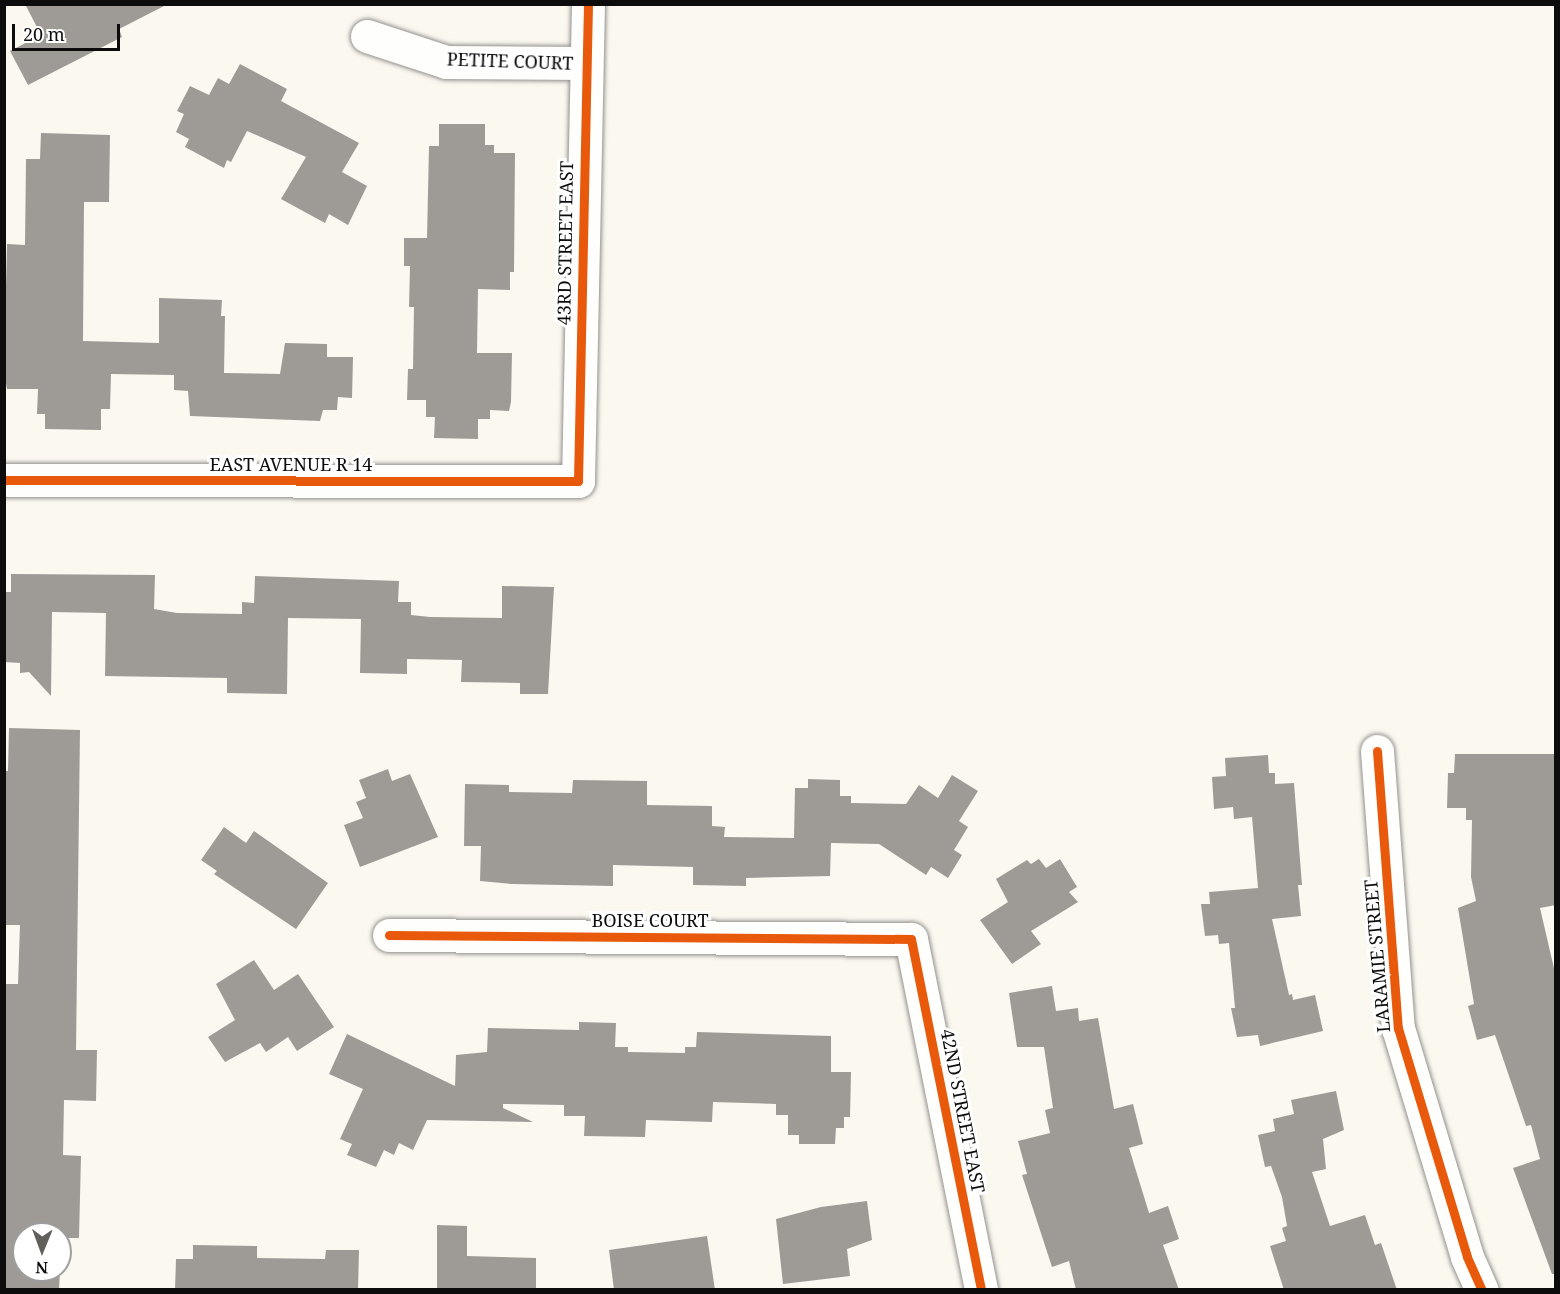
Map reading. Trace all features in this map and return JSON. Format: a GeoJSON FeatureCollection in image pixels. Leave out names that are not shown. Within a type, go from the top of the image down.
{"type":"FeatureCollection","features":[{"type":"Feature","properties":{"kind":"street","name":"43RD STREET EAST"},"geometry":{"type":"LineString","coordinates":[[578,481],[588,4]]}},
{"type":"Feature","properties":{"kind":"street","name":"PETITE COURT"},"geometry":{"type":"LineString","coordinates":[[367,36],[446,62],[585,63]]}},
{"type":"Feature","properties":{"kind":"street","name":"EAST AVENUE R 14"},"geometry":{"type":"LineString","coordinates":[[4,480],[578,481]]}},
{"type":"Feature","properties":{"kind":"street","name":"LARAMIE STREET"},"geometry":{"type":"LineString","coordinates":[[1377,751],[1398,1028],[1467,1257],[1482,1290]]}},
{"type":"Feature","properties":{"kind":"street","name":"BOISE COURT"},"geometry":{"type":"LineString","coordinates":[[389,935],[911,939]]}},
{"type":"Feature","properties":{"kind":"street","name":"42ND STREET EAST"},"geometry":{"type":"LineString","coordinates":[[911,939],[981,1290]]}},
{"type":"Feature","properties":{"kind":"building"},"geometry":{"type":"Polygon","coordinates":[[[25,4],[168,4],[119,29],[122,37],[28,85],[10,51],[41,35],[25,4]]]}},
{"type":"Feature","properties":{"kind":"building"},"geometry":{"type":"Polygon","coordinates":[[[240,64],[287,89],[281,101],[359,143],[342,172],[367,186],[348,225],[329,214],[325,223],[281,199],[306,157],[247,131],[231,162],[227,160],[224,168],[185,147],[189,139],[176,132],[184,114],[177,111],[190,86],[209,95],[218,78],[229,84],[240,64]]]}},
{"type":"Feature","properties":{"kind":"building"},"geometry":{"type":"Polygon","coordinates":[[[439,124],[485,124],[485,145],[494,145],[494,153],[515,153],[514,272],[510,272],[510,290],[478,289],[477,353],[512,353],[511,402],[509,411],[490,410],[490,419],[478,419],[478,439],[434,438],[435,417],[426,417],[426,400],[407,400],[408,369],[413,369],[414,307],[409,307],[410,266],[404,266],[404,238],[427,238],[429,146],[439,146],[439,124]]]}},
{"type":"Feature","properties":{"kind":"building"},"geometry":{"type":"Polygon","coordinates":[[[41,133],[110,135],[109,202],[84,202],[83,341],[159,343],[159,298],[222,300],[221,316],[225,316],[224,373],[280,374],[285,343],[327,344],[327,357],[353,357],[352,398],[338,397],[337,410],[323,410],[320,421],[190,416],[188,391],[174,390],[174,375],[111,374],[110,409],[101,409],[101,430],[45,429],[45,414],[37,414],[38,389],[7,389],[4,372],[7,244],[25,245],[26,159],[40,159],[41,133]]]}},
{"type":"Feature","properties":{"kind":"building"},"geometry":{"type":"Polygon","coordinates":[[[11,574],[155,575],[154,609],[177,613],[242,614],[242,602],[254,603],[255,576],[399,581],[398,602],[411,602],[411,615],[430,617],[502,618],[502,586],[554,587],[548,694],[520,694],[520,683],[461,682],[462,660],[407,659],[407,674],[360,673],[361,619],[288,618],[287,694],[227,693],[227,678],[105,676],[106,613],[52,612],[51,696],[29,672],[20,673],[20,663],[4,662],[4,592],[11,592],[11,574]]]}},
{"type":"Feature","properties":{"kind":"building"},"geometry":{"type":"Polygon","coordinates":[[[9,728],[80,730],[76,1050],[97,1050],[96,1101],[64,1100],[63,1155],[81,1156],[79,1238],[72,1238],[72,1222],[12,1222],[12,1282],[59,1282],[59,1290],[4,1290],[4,984],[18,984],[20,925],[4,925],[4,771],[8,771],[9,728]]]}},
{"type":"Feature","properties":{"kind":"building"},"geometry":{"type":"Polygon","coordinates":[[[1455,754],[1556,754],[1556,905],[1540,908],[1556,977],[1556,1274],[1552,1274],[1513,1168],[1540,1159],[1531,1125],[1526,1126],[1495,1035],[1477,1040],[1468,1006],[1474,1004],[1458,908],[1476,901],[1471,877],[1472,820],[1466,820],[1466,808],[1447,808],[1448,773],[1454,773],[1455,754]]]}},
{"type":"Feature","properties":{"kind":"building"},"geometry":{"type":"Polygon","coordinates":[[[1268,755],[1269,773],[1275,773],[1275,784],[1294,783],[1302,885],[1298,885],[1301,916],[1272,919],[1289,995],[1292,994],[1293,1000],[1315,995],[1323,1031],[1260,1046],[1258,1035],[1237,1037],[1231,1008],[1235,1008],[1229,943],[1219,944],[1218,935],[1205,936],[1201,904],[1210,904],[1209,892],[1258,888],[1252,817],[1234,819],[1233,807],[1214,809],[1212,777],[1226,776],[1225,758],[1268,755]]]}},
{"type":"Feature","properties":{"kind":"building"},"geometry":{"type":"Polygon","coordinates":[[[388,769],[392,781],[410,774],[438,837],[360,867],[344,825],[363,818],[356,802],[366,798],[359,780],[388,769]]]}},
{"type":"Feature","properties":{"kind":"building"},"geometry":{"type":"Polygon","coordinates":[[[952,775],[978,791],[959,821],[968,827],[954,850],[962,855],[948,878],[931,867],[926,875],[879,844],[831,843],[830,876],[746,878],[746,886],[693,885],[693,867],[613,865],[613,886],[512,884],[480,881],[481,846],[464,846],[465,784],[509,785],[509,792],[572,793],[573,780],[647,781],[647,805],[712,806],[712,826],[725,827],[724,837],[794,838],[795,788],[808,788],[808,779],[840,780],[840,796],[851,796],[851,803],[906,804],[919,785],[938,798],[952,775]]]}},
{"type":"Feature","properties":{"kind":"building"},"geometry":{"type":"Polygon","coordinates":[[[224,827],[246,843],[254,831],[328,883],[296,929],[214,874],[217,871],[201,860],[224,827]]]}},
{"type":"Feature","properties":{"kind":"building"},"geometry":{"type":"Polygon","coordinates":[[[1039,859],[1046,868],[1060,859],[1077,887],[1069,892],[1078,902],[1031,931],[1041,944],[1012,964],[980,920],[1008,902],[996,879],[1027,860],[1031,864],[1039,859]]]}},
{"type":"Feature","properties":{"kind":"building"},"geometry":{"type":"Polygon","coordinates":[[[254,960],[274,990],[298,974],[334,1027],[297,1051],[288,1037],[266,1052],[260,1043],[225,1062],[208,1037],[235,1020],[216,984],[254,960]]]}},
{"type":"Feature","properties":{"kind":"building"},"geometry":{"type":"Polygon","coordinates":[[[1052,986],[1056,1011],[1078,1008],[1079,1021],[1098,1018],[1114,1109],[1133,1104],[1143,1144],[1129,1148],[1149,1213],[1168,1206],[1179,1239],[1163,1245],[1179,1290],[1076,1290],[1069,1261],[1052,1267],[1022,1175],[1027,1174],[1018,1141],[1050,1133],[1045,1110],[1053,1108],[1044,1047],[1017,1047],[1009,993],[1052,986]]]}},
{"type":"Feature","properties":{"kind":"building"},"geometry":{"type":"Polygon","coordinates":[[[579,1022],[616,1023],[615,1047],[628,1047],[628,1052],[685,1053],[685,1047],[696,1047],[697,1032],[831,1036],[831,1072],[851,1072],[850,1117],[844,1117],[844,1128],[836,1128],[835,1144],[799,1144],[799,1135],[788,1135],[788,1115],[776,1115],[776,1104],[713,1102],[712,1122],[646,1120],[645,1137],[584,1136],[585,1116],[564,1116],[564,1105],[503,1104],[503,1108],[533,1122],[427,1120],[413,1150],[399,1143],[394,1155],[384,1150],[376,1167],[347,1155],[352,1144],[340,1139],[363,1089],[329,1074],[347,1034],[455,1086],[456,1055],[487,1052],[488,1028],[579,1030],[579,1022]]]}},
{"type":"Feature","properties":{"kind":"building"},"geometry":{"type":"Polygon","coordinates":[[[1336,1091],[1344,1130],[1323,1139],[1326,1169],[1312,1172],[1330,1226],[1365,1215],[1375,1245],[1381,1243],[1397,1290],[1284,1290],[1270,1246],[1286,1241],[1282,1228],[1287,1226],[1282,1197],[1271,1166],[1265,1167],[1258,1135],[1275,1131],[1273,1119],[1294,1114],[1291,1100],[1336,1091]]]}},
{"type":"Feature","properties":{"kind":"building"},"geometry":{"type":"Polygon","coordinates":[[[867,1201],[872,1240],[847,1249],[850,1276],[783,1284],[776,1219],[821,1207],[867,1201]]]}},
{"type":"Feature","properties":{"kind":"building"},"geometry":{"type":"Polygon","coordinates":[[[437,1225],[467,1226],[467,1256],[536,1258],[536,1290],[437,1290],[437,1225]]]}},
{"type":"Feature","properties":{"kind":"building"},"geometry":{"type":"Polygon","coordinates":[[[707,1236],[715,1290],[614,1290],[609,1250],[707,1236]]]}},
{"type":"Feature","properties":{"kind":"building"},"geometry":{"type":"Polygon","coordinates":[[[193,1245],[257,1246],[257,1258],[325,1259],[326,1250],[359,1250],[358,1290],[175,1290],[176,1259],[193,1259],[193,1245]]]}},
{"type":"Feature","properties":{"kind":"cycle path"},"geometry":{"type":"LineString","coordinates":[[4,480],[578,481],[588,4]]}},
{"type":"Feature","properties":{"kind":"cycle path"},"geometry":{"type":"LineString","coordinates":[[1377,751],[1398,1028],[1467,1257],[1482,1290]]}},
{"type":"Feature","properties":{"kind":"cycle path"},"geometry":{"type":"LineString","coordinates":[[389,935],[911,939],[981,1290]]}}]}
